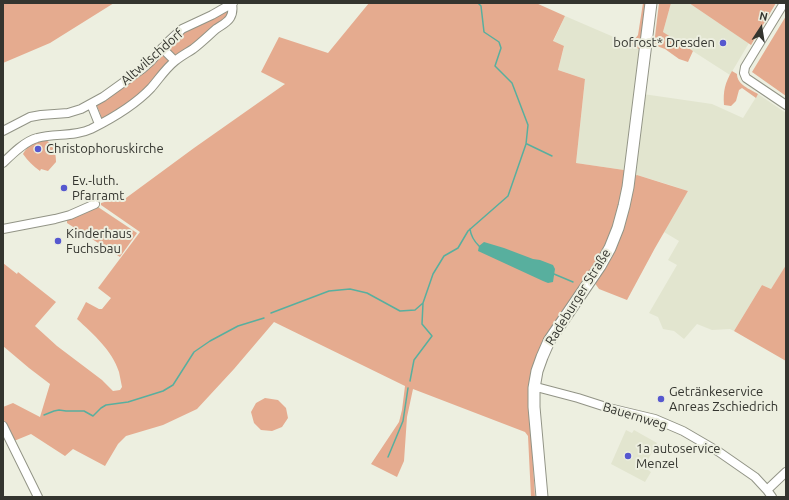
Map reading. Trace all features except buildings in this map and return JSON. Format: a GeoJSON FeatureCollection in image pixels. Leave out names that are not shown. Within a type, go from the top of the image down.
{"type":"FeatureCollection","features":[{"type":"Feature","properties":{"kind":"main road","name":"Radeburger Straße"},"geometry":{"type":"LineString","coordinates":[[542,497],[534,408],[535,378],[549,341],[600,266],[610,248],[618,228],[628,187],[652,3]]}},
{"type":"Feature","properties":{"kind":"street"},"geometry":{"type":"LineString","coordinates":[[3,163],[13,153],[36,138],[69,135],[86,131],[123,111],[150,89],[174,61],[192,50],[207,36],[230,19],[233,12],[232,3]]}},
{"type":"Feature","properties":{"kind":"street","name":"Altwilschdorf"},"geometry":{"type":"LineString","coordinates":[[3,131],[30,117],[68,113],[91,104],[142,69],[182,29],[212,15],[232,3]]}},
{"type":"Feature","properties":{"kind":"street"},"geometry":{"type":"LineString","coordinates":[[784,3],[745,67],[744,73],[746,78],[786,104]]}},
{"type":"Feature","properties":{"kind":"street"},"geometry":{"type":"LineString","coordinates":[[162,48],[174,61]]}},
{"type":"Feature","properties":{"kind":"street"},"geometry":{"type":"LineString","coordinates":[[91,104],[100,124]]}},
{"type":"Feature","properties":{"kind":"street"},"geometry":{"type":"LineString","coordinates":[[3,228],[55,219],[70,215],[95,204]]}},
{"type":"Feature","properties":{"kind":"street","name":"Bauernweg"},"geometry":{"type":"LineString","coordinates":[[534,388],[540,388],[609,408],[655,419],[683,431],[724,455],[755,478],[769,493],[786,472]]}},
{"type":"Feature","properties":{"kind":"street"},"geometry":{"type":"LineString","coordinates":[[3,426],[38,497]]}},
{"type":"Feature","properties":{"kind":"shaded area"},"geometry":{"type":"Polygon","coordinates":[[[3,3],[114,3],[50,43],[3,63],[3,3]]]}},
{"type":"Feature","properties":{"kind":"shaded area"},"geometry":{"type":"Polygon","coordinates":[[[369,3],[536,3],[565,16],[553,41],[564,46],[558,70],[585,79],[576,163],[627,171],[620,209],[602,256],[549,336],[531,433],[535,497],[531,497],[528,436],[525,432],[413,389],[407,417],[404,461],[397,477],[371,464],[399,422],[405,386],[274,322],[197,409],[163,425],[126,436],[118,444],[105,466],[73,449],[65,456],[31,434],[14,441],[3,418],[3,407],[13,403],[40,417],[50,384],[3,346],[3,263],[17,274],[18,272],[56,302],[35,326],[57,346],[102,380],[113,391],[120,390],[122,387],[119,372],[112,357],[101,343],[77,319],[86,302],[99,309],[102,309],[111,298],[98,288],[140,232],[101,205],[101,203],[126,198],[285,84],[261,72],[279,37],[328,53],[369,3]]]}},
{"type":"Feature","properties":{"kind":"shaded area"},"geometry":{"type":"Polygon","coordinates":[[[643,3],[649,3],[642,48],[639,49],[623,41],[632,40],[638,35],[643,3]]]}},
{"type":"Feature","properties":{"kind":"shaded area"},"geometry":{"type":"Polygon","coordinates":[[[659,3],[671,3],[663,32],[693,51],[688,62],[679,59],[665,49],[654,45],[659,3]]]}},
{"type":"Feature","properties":{"kind":"shaded area"},"geometry":{"type":"Polygon","coordinates":[[[671,3],[689,3],[749,43],[730,75],[663,32],[671,3]]]}},
{"type":"Feature","properties":{"kind":"shaded area"},"geometry":{"type":"Polygon","coordinates":[[[689,3],[776,3],[751,45],[689,3]]]}},
{"type":"Feature","properties":{"kind":"shaded area"},"geometry":{"type":"Polygon","coordinates":[[[228,9],[230,13],[226,19],[197,43],[175,58],[166,49],[181,33],[228,9]]]}},
{"type":"Feature","properties":{"kind":"shaded area"},"geometry":{"type":"Polygon","coordinates":[[[565,16],[639,49],[642,48],[627,171],[576,163],[585,79],[558,70],[564,47],[553,42],[565,16]]]}},
{"type":"Feature","properties":{"kind":"shaded area"},"geometry":{"type":"Polygon","coordinates":[[[786,16],[786,96],[752,72],[786,16]]]}},
{"type":"Feature","properties":{"kind":"shaded area"},"geometry":{"type":"Polygon","coordinates":[[[163,52],[172,60],[140,96],[101,121],[100,113],[96,104],[163,52]]]}},
{"type":"Feature","properties":{"kind":"shaded area"},"geometry":{"type":"Polygon","coordinates":[[[732,71],[737,74],[739,81],[742,84],[758,94],[756,98],[742,88],[739,90],[736,101],[731,106],[724,105],[725,87],[732,71]]]}},
{"type":"Feature","properties":{"kind":"shaded area"},"geometry":{"type":"Polygon","coordinates":[[[643,94],[712,104],[743,118],[758,94],[786,113],[786,265],[771,289],[762,285],[734,331],[730,329],[712,330],[697,324],[684,339],[674,331],[663,329],[658,317],[649,313],[677,265],[668,260],[679,241],[664,232],[688,191],[637,175],[632,177],[643,94]]]}},
{"type":"Feature","properties":{"kind":"shaded area"},"geometry":{"type":"Polygon","coordinates":[[[46,140],[51,144],[54,150],[56,162],[48,171],[41,169],[40,171],[23,154],[33,144],[46,140]]]}},
{"type":"Feature","properties":{"kind":"shaded area"},"geometry":{"type":"Polygon","coordinates":[[[637,175],[688,191],[627,300],[599,289],[594,282],[632,177],[637,175]]]}},
{"type":"Feature","properties":{"kind":"shaded area"},"geometry":{"type":"Polygon","coordinates":[[[98,207],[137,233],[120,257],[67,223],[67,220],[98,207]]]}},
{"type":"Feature","properties":{"kind":"shaded area"},"geometry":{"type":"Polygon","coordinates":[[[786,265],[786,361],[734,331],[762,285],[771,289],[786,265]]]}},
{"type":"Feature","properties":{"kind":"shaded area"},"geometry":{"type":"Polygon","coordinates":[[[265,398],[278,400],[286,408],[288,418],[282,427],[272,431],[261,430],[254,423],[251,412],[256,403],[265,398]]]}},
{"type":"Feature","properties":{"kind":"shaded area"},"geometry":{"type":"Polygon","coordinates":[[[626,430],[632,433],[634,430],[657,443],[644,467],[651,472],[645,482],[611,464],[626,430]]]}},
{"type":"Feature","properties":{"kind":"water"},"geometry":{"type":"Polygon","coordinates":[[[484,242],[553,265],[555,269],[553,282],[548,283],[543,281],[478,251],[479,246],[484,242]]]}},
{"type":"Feature","properties":{"kind":"waterway"},"geometry":{"type":"LineString","coordinates":[[271,313],[329,291],[350,289],[367,293],[400,311],[415,310],[423,303],[433,274],[444,256],[458,248],[468,231],[508,196],[526,144],[528,125],[512,83],[495,66],[501,48],[499,42],[484,32],[481,6],[478,3]]}},
{"type":"Feature","properties":{"kind":"waterway"},"geometry":{"type":"LineString","coordinates":[[527,144],[552,156]]}},
{"type":"Feature","properties":{"kind":"waterway"},"geometry":{"type":"LineString","coordinates":[[470,229],[473,239],[479,246]]}},
{"type":"Feature","properties":{"kind":"waterway"},"geometry":{"type":"LineString","coordinates":[[554,274],[573,282]]}},
{"type":"Feature","properties":{"kind":"waterway"},"geometry":{"type":"LineString","coordinates":[[410,381],[414,360],[432,336],[422,324],[423,303]]}},
{"type":"Feature","properties":{"kind":"waterway"},"geometry":{"type":"LineString","coordinates":[[44,415],[59,410],[84,411],[93,416],[106,405],[128,402],[163,391],[173,385],[194,352],[210,341],[238,326],[264,318]]}},
{"type":"Feature","properties":{"kind":"waterway"},"geometry":{"type":"LineString","coordinates":[[388,457],[403,421],[408,388]]}},
{"type":"Feature","properties":{"kind":"place","name":"bofrost* Dresden"},"geometry":{"type":"Point","coordinates":[723,43]}},
{"type":"Feature","properties":{"kind":"place","name":"Christophoruskirche"},"geometry":{"type":"Point","coordinates":[38,149]}},
{"type":"Feature","properties":{"kind":"place","name":"Ev.-luth. Pfarramt"},"geometry":{"type":"Point","coordinates":[64,188]}},
{"type":"Feature","properties":{"kind":"place","name":"Kinderhaus Fuchsbau"},"geometry":{"type":"Point","coordinates":[58,241]}},
{"type":"Feature","properties":{"kind":"place","name":"Getränkeservice Anreas Zschiedrich"},"geometry":{"type":"Point","coordinates":[661,399]}},
{"type":"Feature","properties":{"kind":"place","name":"1a autoservice Menzel"},"geometry":{"type":"Point","coordinates":[628,456]}}]}
